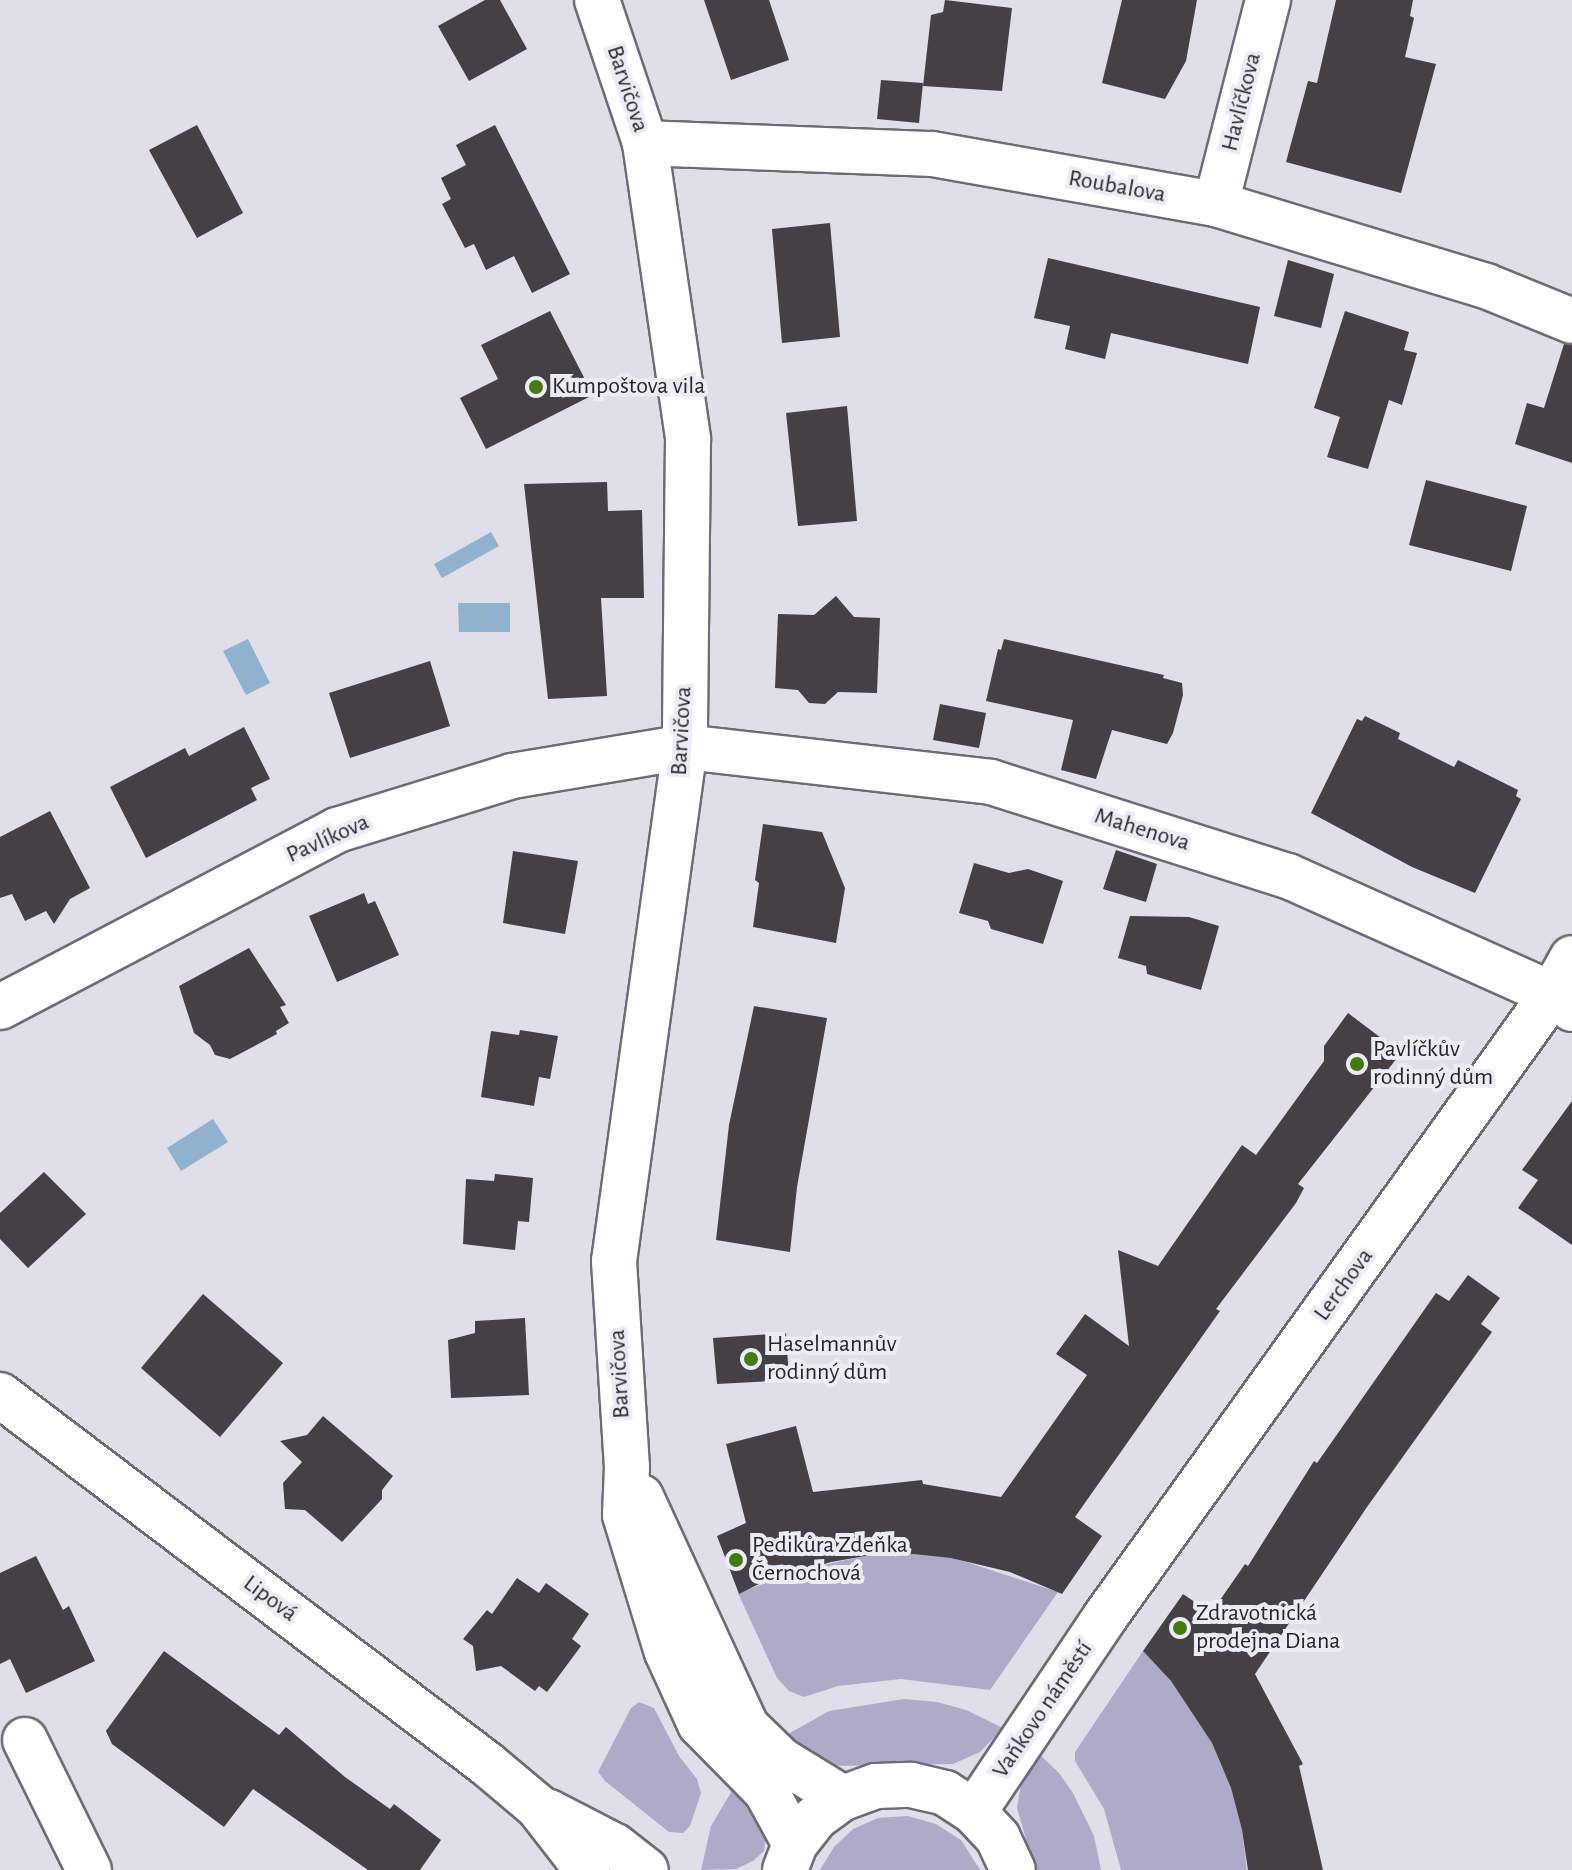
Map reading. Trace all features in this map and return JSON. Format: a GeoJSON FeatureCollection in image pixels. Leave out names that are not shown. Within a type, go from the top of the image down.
{"type":"FeatureCollection","features":[{"type":"Feature","properties":{"kind":"street","name":"Barvičova"},"geometry":{"type":"LineString","coordinates":[[597,0],[645,143],[688,439],[685,747],[614,1261],[627,1467],[625,1515],[667,1652],[700,1724],[766,1791],[790,1857]]}},
{"type":"Feature","properties":{"kind":"street","name":"Havlíčkova"},"geometry":{"type":"LineString","coordinates":[[1216,204],[1268,0]]}},
{"type":"Feature","properties":{"kind":"street","name":"Roubalova"},"geometry":{"type":"LineString","coordinates":[[645,143],[932,154],[1216,204],[1486,286],[1572,321]]}},
{"type":"Feature","properties":{"kind":"street","name":"Mahenova"},"geometry":{"type":"LineString","coordinates":[[685,747],[991,782],[1288,876],[1565,987]]}},
{"type":"Feature","properties":{"kind":"street","name":"Pavlíkova"},"geometry":{"type":"LineString","coordinates":[[0,1007],[337,830],[512,776],[685,747]]}},
{"type":"Feature","properties":{"kind":"street","name":"Lerchova"},"geometry":{"type":"LineString","coordinates":[[1112,1608],[1565,987]]}},
{"type":"Feature","properties":{"kind":"street","name":"Lipová"},"geometry":{"type":"LineString","coordinates":[[0,1395],[487,1764],[538,1807],[587,1870]]}},
{"type":"Feature","properties":{"kind":"street","name":"Barvičova"},"geometry":{"type":"LineString","coordinates":[[627,1467],[747,1727],[781,1760],[843,1798]]}},
{"type":"Feature","properties":{"kind":"street","name":"Vaňkovo náměstí"},"geometry":{"type":"LineString","coordinates":[[974,1812],[1112,1608]]}},
{"type":"Feature","properties":{"kind":"street"},"geometry":{"type":"LineString","coordinates":[[25,1740],[89,1870]]}},
{"type":"Feature","properties":{"kind":"street"},"geometry":{"type":"LineString","coordinates":[[790,1857],[815,1818],[843,1798],[876,1786],[911,1785],[945,1793],[974,1812],[998,1838],[1013,1870]]}},
{"type":"Feature","properties":{"kind":"street","name":"Lipová"},"geometry":{"type":"LineString","coordinates":[[538,1807],[615,1846],[646,1870]]}},
{"type":"Feature","properties":{"kind":"shaded area"},"geometry":{"type":"Polygon","coordinates":[[[491,532],[499,546],[442,578],[434,564],[491,532]]]}},
{"type":"Feature","properties":{"kind":"shaded area"},"geometry":{"type":"Polygon","coordinates":[[[458,603],[510,603],[510,632],[459,632],[458,603]]]}},
{"type":"Feature","properties":{"kind":"shaded area"},"geometry":{"type":"Polygon","coordinates":[[[248,639],[270,683],[246,695],[223,651],[248,639]]]}},
{"type":"Feature","properties":{"kind":"shaded area"},"geometry":{"type":"Polygon","coordinates":[[[213,1119],[228,1142],[181,1171],[167,1148],[213,1119]]]}},
{"type":"Feature","properties":{"kind":"shaded area"},"geometry":{"type":"Polygon","coordinates":[[[913,1553],[951,1557],[1058,1592],[990,1690],[901,1679],[838,1686],[804,1697],[789,1691],[777,1678],[738,1593],[805,1569],[869,1555],[913,1553]]]}},
{"type":"Feature","properties":{"kind":"shaded area"},"geometry":{"type":"Polygon","coordinates":[[[1143,1651],[1171,1681],[1212,1743],[1231,1788],[1242,1830],[1247,1870],[1121,1870],[1104,1809],[1075,1761],[1075,1752],[1143,1651]]]}},
{"type":"Feature","properties":{"kind":"shaded area"},"geometry":{"type":"Polygon","coordinates":[[[904,1699],[937,1702],[966,1710],[1003,1728],[980,1752],[953,1764],[830,1766],[781,1738],[829,1711],[904,1699]]]}},
{"type":"Feature","properties":{"kind":"shaded area"},"geometry":{"type":"Polygon","coordinates":[[[639,1702],[654,1708],[679,1756],[697,1779],[701,1793],[690,1826],[683,1833],[669,1832],[598,1772],[631,1708],[639,1702]]]}},
{"type":"Feature","properties":{"kind":"shaded area"},"geometry":{"type":"Polygon","coordinates":[[[1037,1752],[1059,1773],[1073,1793],[1094,1836],[1101,1870],[1035,1870],[1017,1808],[1022,1779],[1037,1752]]]}},
{"type":"Feature","properties":{"kind":"shaded area"},"geometry":{"type":"Polygon","coordinates":[[[736,1784],[767,1829],[764,1851],[753,1861],[736,1869],[701,1870],[711,1826],[736,1784]]]}},
{"type":"Feature","properties":{"kind":"shaded area"},"geometry":{"type":"Polygon","coordinates":[[[908,1816],[936,1824],[961,1840],[980,1870],[820,1870],[834,1847],[853,1829],[878,1818],[908,1816]]]}},
{"type":"Feature","properties":{"kind":"building"},"geometry":{"type":"Polygon","coordinates":[[[485,0],[500,0],[527,49],[469,81],[438,26],[485,0]]]}},
{"type":"Feature","properties":{"kind":"building"},"geometry":{"type":"Polygon","coordinates":[[[704,0],[769,0],[789,60],[731,80],[704,0]]]}},
{"type":"Feature","properties":{"kind":"building"},"geometry":{"type":"Polygon","coordinates":[[[945,0],[1012,8],[1002,91],[923,86],[931,15],[943,12],[945,0]]]}},
{"type":"Feature","properties":{"kind":"building"},"geometry":{"type":"Polygon","coordinates":[[[1122,0],[1197,0],[1186,61],[1165,99],[1102,83],[1122,0]]]}},
{"type":"Feature","properties":{"kind":"building"},"geometry":{"type":"Polygon","coordinates":[[[1336,0],[1413,0],[1410,16],[1414,18],[1405,57],[1436,64],[1401,193],[1286,162],[1308,81],[1317,83],[1336,0]]]}},
{"type":"Feature","properties":{"kind":"building"},"geometry":{"type":"Polygon","coordinates":[[[881,80],[923,83],[919,123],[877,119],[881,80]]]}},
{"type":"Feature","properties":{"kind":"building"},"geometry":{"type":"Polygon","coordinates":[[[197,125],[243,213],[197,238],[149,150],[197,125]]]}},
{"type":"Feature","properties":{"kind":"building"},"geometry":{"type":"Polygon","coordinates":[[[495,125],[570,274],[532,293],[514,256],[486,270],[474,244],[465,248],[442,204],[451,199],[441,178],[466,165],[456,145],[495,125]]]}},
{"type":"Feature","properties":{"kind":"building"},"geometry":{"type":"Polygon","coordinates":[[[830,223],[840,337],[782,343],[772,229],[830,223]]]}},
{"type":"Feature","properties":{"kind":"building"},"geometry":{"type":"Polygon","coordinates":[[[1048,258],[1260,307],[1248,364],[1111,333],[1105,359],[1065,349],[1070,326],[1034,318],[1048,258]]]}},
{"type":"Feature","properties":{"kind":"building"},"geometry":{"type":"Polygon","coordinates":[[[1288,260],[1334,274],[1321,328],[1274,316],[1288,260]]]}},
{"type":"Feature","properties":{"kind":"building","name":"Kumpoštova vila"},"geometry":{"type":"Polygon","coordinates":[[[550,311],[593,395],[486,449],[460,398],[498,379],[481,345],[550,311]]]}},
{"type":"Feature","properties":{"kind":"building"},"geometry":{"type":"Polygon","coordinates":[[[1345,311],[1409,332],[1404,350],[1417,353],[1402,405],[1389,400],[1368,469],[1327,457],[1340,417],[1314,408],[1345,311]]]}},
{"type":"Feature","properties":{"kind":"building"},"geometry":{"type":"Polygon","coordinates":[[[1564,344],[1572,345],[1572,463],[1515,444],[1527,403],[1544,408],[1564,344]]]}},
{"type":"Feature","properties":{"kind":"building"},"geometry":{"type":"Polygon","coordinates":[[[847,406],[857,521],[798,526],[786,413],[847,406]]]}},
{"type":"Feature","properties":{"kind":"building"},"geometry":{"type":"Polygon","coordinates":[[[1426,480],[1527,506],[1511,571],[1409,545],[1426,480]]]}},
{"type":"Feature","properties":{"kind":"building"},"geometry":{"type":"Polygon","coordinates":[[[607,482],[608,511],[642,510],[644,598],[601,598],[607,696],[548,699],[524,484],[607,482]]]}},
{"type":"Feature","properties":{"kind":"building"},"geometry":{"type":"Polygon","coordinates":[[[836,596],[854,617],[880,618],[877,693],[838,692],[825,704],[809,703],[798,690],[775,688],[778,614],[814,615],[836,596]]]}},
{"type":"Feature","properties":{"kind":"building"},"geometry":{"type":"Polygon","coordinates":[[[1004,639],[1164,675],[1163,678],[1182,683],[1183,695],[1167,744],[1112,730],[1096,779],[1061,770],[1073,720],[986,701],[998,649],[1001,650],[1004,639]]]}},
{"type":"Feature","properties":{"kind":"building"},"geometry":{"type":"Polygon","coordinates":[[[430,661],[450,726],[350,758],[329,693],[430,661]]]}},
{"type":"Feature","properties":{"kind":"building"},"geometry":{"type":"Polygon","coordinates":[[[940,704],[986,713],[979,748],[933,740],[940,704]]]}},
{"type":"Feature","properties":{"kind":"building"},"geometry":{"type":"Polygon","coordinates":[[[1365,716],[1400,733],[1398,739],[1454,767],[1458,760],[1518,790],[1516,796],[1521,799],[1475,893],[1412,867],[1311,813],[1357,719],[1362,721],[1365,716]]]}},
{"type":"Feature","properties":{"kind":"building"},"geometry":{"type":"Polygon","coordinates":[[[244,727],[270,779],[251,788],[257,800],[146,858],[110,787],[185,748],[189,756],[244,727]]]}},
{"type":"Feature","properties":{"kind":"building"},"geometry":{"type":"Polygon","coordinates":[[[50,811],[90,888],[70,899],[54,924],[46,911],[25,921],[12,894],[0,898],[0,837],[50,811]]]}},
{"type":"Feature","properties":{"kind":"building"},"geometry":{"type":"Polygon","coordinates":[[[763,824],[822,832],[845,888],[836,943],[753,927],[759,883],[755,880],[763,824]]]}},
{"type":"Feature","properties":{"kind":"building"},"geometry":{"type":"Polygon","coordinates":[[[1116,850],[1157,864],[1146,902],[1103,889],[1116,850]]]}},
{"type":"Feature","properties":{"kind":"building"},"geometry":{"type":"Polygon","coordinates":[[[513,851],[578,861],[565,934],[503,923],[513,851]]]}},
{"type":"Feature","properties":{"kind":"building"},"geometry":{"type":"Polygon","coordinates":[[[974,863],[1009,873],[1028,869],[1063,881],[1043,944],[991,929],[988,921],[959,913],[974,863]]]}},
{"type":"Feature","properties":{"kind":"building"},"geometry":{"type":"Polygon","coordinates":[[[364,893],[368,904],[375,901],[399,955],[337,982],[309,916],[364,893]]]}},
{"type":"Feature","properties":{"kind":"building"},"geometry":{"type":"Polygon","coordinates":[[[1130,916],[1189,917],[1219,926],[1201,990],[1147,974],[1146,966],[1118,958],[1130,916]]]}},
{"type":"Feature","properties":{"kind":"building"},"geometry":{"type":"Polygon","coordinates":[[[249,948],[286,1005],[280,1007],[289,1023],[276,1031],[277,1034],[230,1059],[215,1055],[210,1045],[194,1033],[179,986],[249,948]]]}},
{"type":"Feature","properties":{"kind":"building"},"geometry":{"type":"Polygon","coordinates":[[[754,1006],[827,1018],[797,1187],[790,1252],[716,1240],[729,1125],[754,1006]]]}},
{"type":"Feature","properties":{"kind":"building"},"geometry":{"type":"Polygon","coordinates":[[[1348,1013],[1401,1053],[1298,1184],[1304,1188],[1296,1203],[1216,1309],[1220,1311],[1075,1517],[1102,1536],[1062,1594],[1010,1572],[951,1558],[914,1554],[871,1555],[831,1562],[761,1583],[739,1594],[717,1536],[746,1523],[726,1444],[796,1426],[813,1492],[922,1480],[923,1484],[1001,1497],[1087,1375],[1056,1354],[1085,1314],[1129,1346],[1118,1250],[1158,1266],[1242,1145],[1256,1155],[1324,1061],[1324,1046],[1348,1013]]]}},
{"type":"Feature","properties":{"kind":"building"},"geometry":{"type":"Polygon","coordinates":[[[520,1030],[558,1036],[550,1079],[539,1077],[534,1106],[481,1097],[491,1031],[519,1035],[520,1030]]]}},
{"type":"Feature","properties":{"kind":"building"},"geometry":{"type":"Polygon","coordinates":[[[1572,1101],[1572,1245],[1518,1208],[1538,1180],[1522,1170],[1572,1101]]]}},
{"type":"Feature","properties":{"kind":"building"},"geometry":{"type":"Polygon","coordinates":[[[44,1172],[86,1214],[28,1268],[0,1239],[0,1213],[44,1172]]]}},
{"type":"Feature","properties":{"kind":"building"},"geometry":{"type":"Polygon","coordinates":[[[495,1174],[533,1178],[529,1222],[518,1221],[515,1250],[463,1244],[466,1179],[494,1181],[495,1174]]]}},
{"type":"Feature","properties":{"kind":"building"},"geometry":{"type":"Polygon","coordinates":[[[1468,1275],[1500,1298],[1481,1324],[1492,1332],[1367,1507],[1255,1674],[1303,1764],[1299,1766],[1323,1870],[1248,1870],[1231,1788],[1212,1743],[1171,1681],[1143,1651],[1183,1594],[1211,1613],[1245,1564],[1248,1566],[1314,1461],[1317,1463],[1436,1293],[1449,1301],[1468,1275]]]}},
{"type":"Feature","properties":{"kind":"building"},"geometry":{"type":"Polygon","coordinates":[[[203,1294],[283,1363],[220,1437],[141,1368],[203,1294]]]}},
{"type":"Feature","properties":{"kind":"building"},"geometry":{"type":"Polygon","coordinates":[[[525,1318],[529,1395],[451,1398],[448,1340],[475,1333],[475,1321],[525,1318]]]}},
{"type":"Feature","properties":{"kind":"building","name":"Haselmannův rodinný dům"},"geometry":{"type":"Polygon","coordinates":[[[786,1333],[789,1380],[717,1384],[713,1338],[786,1333]]]}},
{"type":"Feature","properties":{"kind":"building"},"geometry":{"type":"Polygon","coordinates":[[[323,1416],[393,1476],[382,1490],[382,1499],[342,1542],[305,1510],[285,1509],[283,1483],[302,1462],[280,1441],[307,1435],[323,1416]]]}},
{"type":"Feature","properties":{"kind":"building"},"geometry":{"type":"Polygon","coordinates":[[[36,1556],[63,1610],[69,1606],[95,1661],[26,1693],[10,1659],[0,1664],[0,1573],[36,1556]]]}},
{"type":"Feature","properties":{"kind":"building"},"geometry":{"type":"Polygon","coordinates":[[[517,1578],[539,1593],[546,1583],[589,1614],[572,1639],[581,1646],[547,1692],[539,1686],[535,1691],[501,1666],[476,1671],[473,1646],[463,1639],[487,1610],[492,1614],[517,1578]]]}},
{"type":"Feature","properties":{"kind":"building"},"geometry":{"type":"Polygon","coordinates":[[[164,1651],[279,1735],[286,1727],[345,1777],[390,1809],[394,1804],[441,1840],[420,1870],[368,1870],[253,1789],[224,1827],[112,1744],[106,1731],[164,1651]]]}},
{"type":"Feature","properties":{"kind":"place","name":"Kumpoštova vila"},"geometry":{"type":"Point","coordinates":[536,387]}},
{"type":"Feature","properties":{"kind":"place","name":"Pavlíčkův rodinný dům"},"geometry":{"type":"Point","coordinates":[1357,1064]}},
{"type":"Feature","properties":{"kind":"place","name":"Haselmannův rodinný dům"},"geometry":{"type":"Point","coordinates":[751,1359]}},
{"type":"Feature","properties":{"kind":"place","name":"Pedikůra Zdeňka Černochová"},"geometry":{"type":"Point","coordinates":[736,1560]}},
{"type":"Feature","properties":{"kind":"place","name":"Zdravotnická prodejna Diana"},"geometry":{"type":"Point","coordinates":[1180,1628]}}]}
